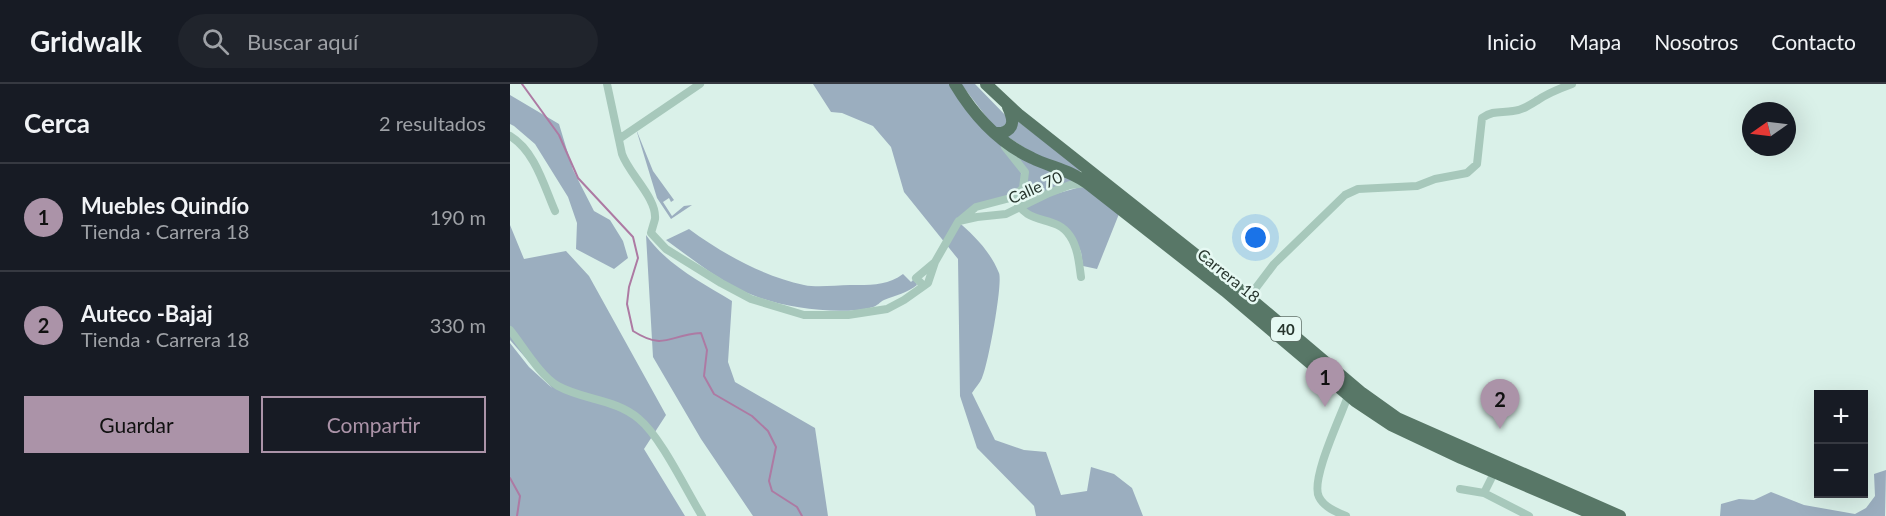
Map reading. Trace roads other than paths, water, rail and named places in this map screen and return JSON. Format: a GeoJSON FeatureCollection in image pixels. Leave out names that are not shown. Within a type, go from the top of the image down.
{"type":"FeatureCollection","features":[{"type":"Feature","properties":{"kind":"main road","name":"Carrera 18"},"geometry":{"type":"LineString","coordinates":[[955,84],[970,107],[991,129],[1032,159],[1062,169],[1087,183],[1225,291],[1348,396],[1391,425],[1494,473],[1597,516]]}},
{"type":"Feature","properties":{"kind":"main road","name":"Carrera 18"},"geometry":{"type":"LineString","coordinates":[[986,84],[1007,104],[1249,297],[1347,381],[1397,418],[1620,516]]}},
{"type":"Feature","properties":{"kind":"main road"},"geometry":{"type":"LineString","coordinates":[[991,129],[1002,134],[1012,127],[1013,122],[1007,104]]}},
{"type":"Feature","properties":{"kind":"street"},"geometry":{"type":"LineString","coordinates":[[607,84],[626,165],[654,208],[655,218],[651,233],[666,249],[721,284],[751,299],[804,315],[848,315],[887,309],[904,300],[924,286],[916,278],[935,262],[958,222],[976,207],[1014,197],[1023,188],[1025,172],[991,129]]}},
{"type":"Feature","properties":{"kind":"street"},"geometry":{"type":"LineString","coordinates":[[619,139],[700,84]]}},
{"type":"Feature","properties":{"kind":"street"},"geometry":{"type":"LineString","coordinates":[[1249,297],[1274,264],[1328,212],[1337,200],[1358,189],[1417,186],[1435,179],[1467,173],[1476,164],[1482,118],[1489,113],[1501,110],[1512,112],[1528,108],[1539,99],[1572,84]]}},
{"type":"Feature","properties":{"kind":"street"},"geometry":{"type":"LineString","coordinates":[[510,136],[519,144],[538,171],[555,211]]}},
{"type":"Feature","properties":{"kind":"street","name":"Calle 70"},"geometry":{"type":"LineString","coordinates":[[958,222],[1006,214],[1049,193],[1070,185],[1087,183]]}},
{"type":"Feature","properties":{"kind":"street"},"geometry":{"type":"LineString","coordinates":[[1014,197],[1018,208],[1038,219],[1056,224],[1069,234],[1078,252],[1082,277]]}},
{"type":"Feature","properties":{"kind":"street"},"geometry":{"type":"LineString","coordinates":[[510,330],[547,378],[557,386],[619,406],[639,418],[654,435],[702,516]]}},
{"type":"Feature","properties":{"kind":"street"},"geometry":{"type":"LineString","coordinates":[[1346,516],[1324,504],[1317,488],[1320,470],[1348,396]]}},
{"type":"Feature","properties":{"kind":"street"},"geometry":{"type":"LineString","coordinates":[[1484,494],[1494,473]]}},
{"type":"Feature","properties":{"kind":"street"},"geometry":{"type":"LineString","coordinates":[[1460,489],[1484,494],[1529,516]]}},
{"type":"Feature","properties":{"kind":"waterway"},"geometry":{"type":"LineString","coordinates":[[522,84],[559,135],[578,178],[633,237],[638,258],[629,287],[627,304],[633,331],[652,340],[660,341],[701,333],[707,350],[704,376],[714,394],[752,416],[768,431],[776,447],[769,481],[772,491],[797,507],[802,516]]}},
{"type":"Feature","properties":{"kind":"waterway"},"geometry":{"type":"LineString","coordinates":[[510,478],[520,496],[517,516]]}},
{"type":"Feature","properties":{"kind":"place","name":"Muebles Quindío"},"geometry":{"type":"Point","coordinates":[1325,407]}},
{"type":"Feature","properties":{"kind":"place","name":"Auteco -Bajaj"},"geometry":{"type":"Point","coordinates":[1500,429]}}]}
